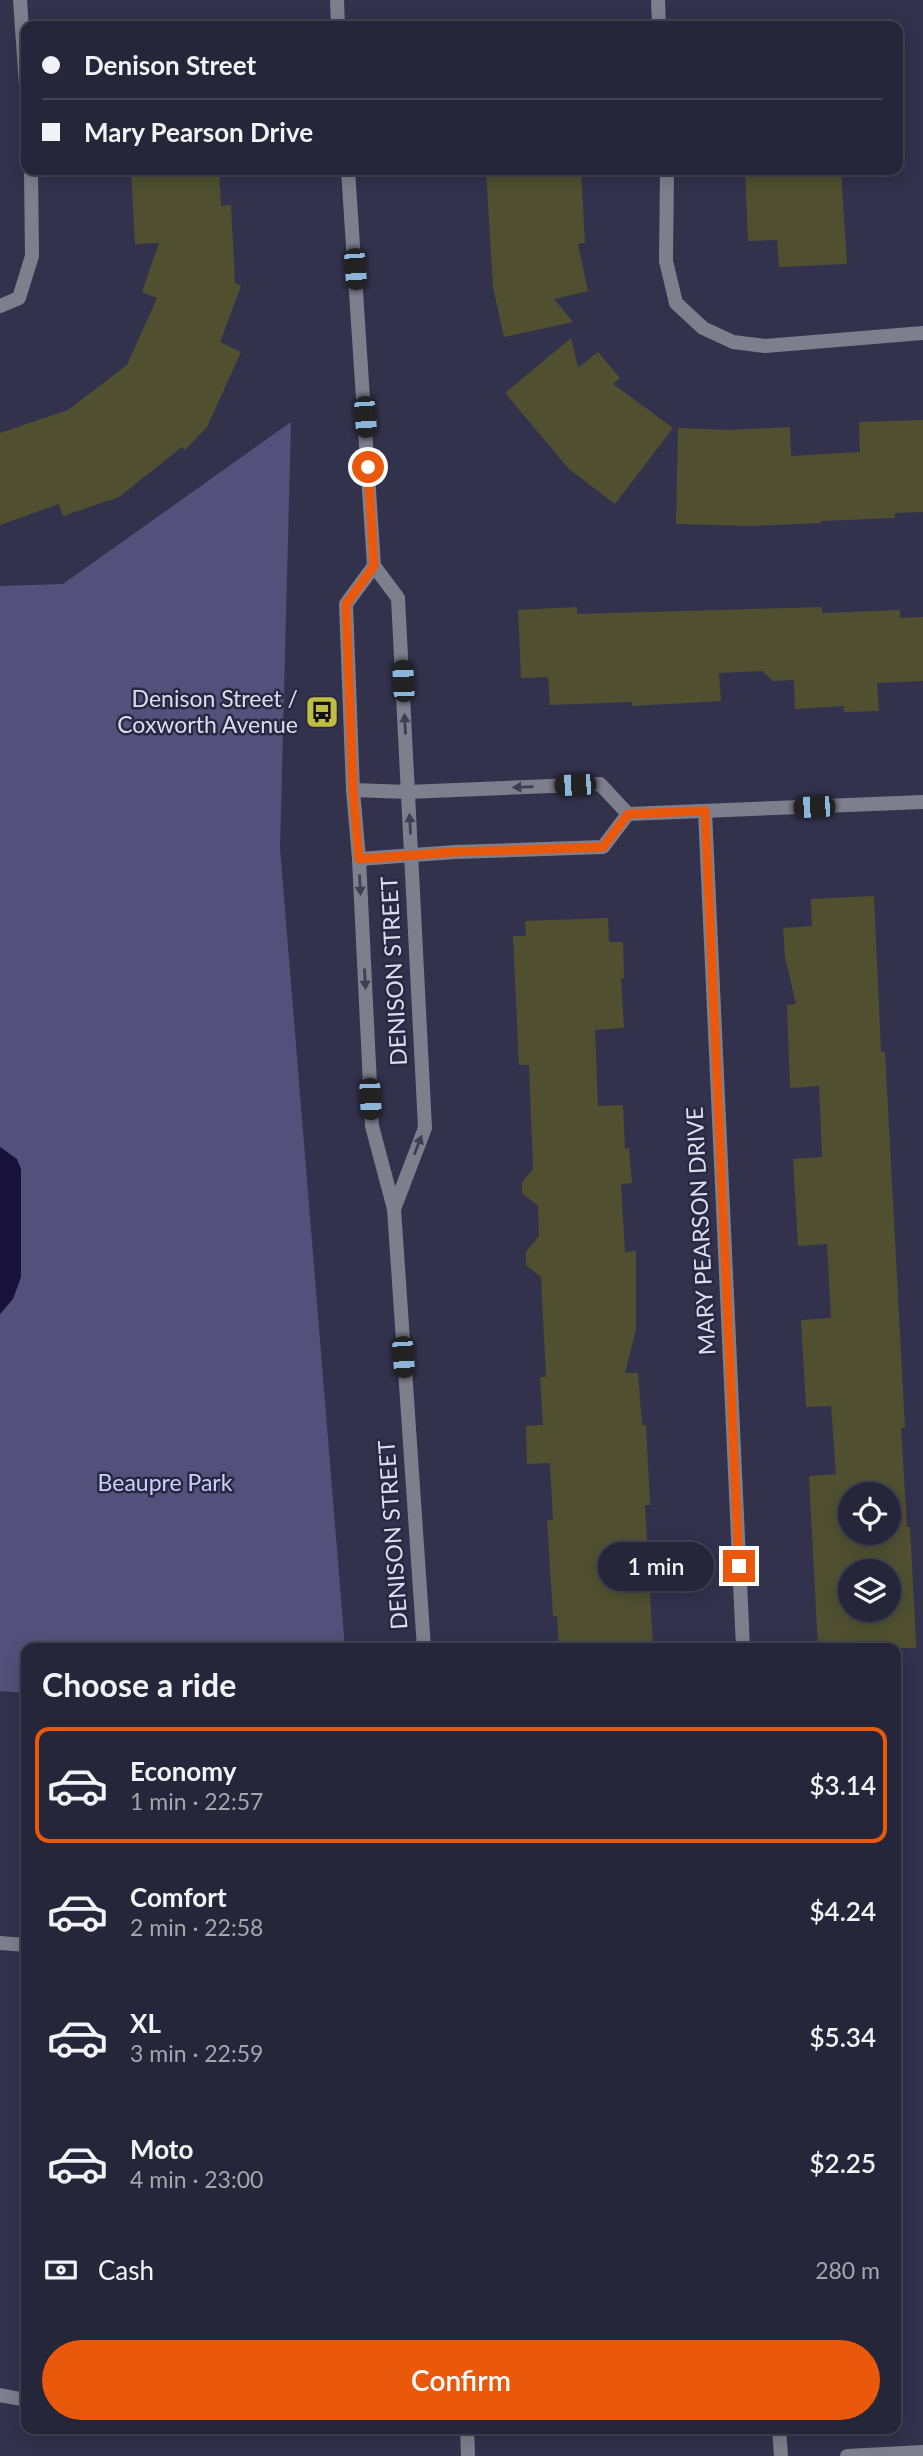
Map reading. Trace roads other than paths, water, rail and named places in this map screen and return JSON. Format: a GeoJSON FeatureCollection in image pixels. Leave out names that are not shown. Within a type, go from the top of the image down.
{"type":"FeatureCollection","features":[{"type":"Feature","properties":{"kind":"street"},"geometry":{"type":"LineString","coordinates":[[20,0],[21,21]]}},
{"type":"Feature","properties":{"kind":"street"},"geometry":{"type":"LineString","coordinates":[[337,0],[338,21]]}},
{"type":"Feature","properties":{"kind":"street"},"geometry":{"type":"LineString","coordinates":[[658,0],[659,21]]}},
{"type":"Feature","properties":{"kind":"street"},"geometry":{"type":"LineString","coordinates":[[0,306],[19,298],[32,257],[32,175]]}},
{"type":"Feature","properties":{"kind":"street"},"geometry":{"type":"LineString","coordinates":[[348,175],[374,566]]}},
{"type":"Feature","properties":{"kind":"street"},"geometry":{"type":"LineString","coordinates":[[667,175],[666,261],[676,303],[703,328],[733,342],[765,346],[923,333]]}},
{"type":"Feature","properties":{"kind":"street","name":"DENISON STREET"},"geometry":{"type":"LineString","coordinates":[[394,1209],[425,1128],[398,598],[374,566],[346,604],[353,790],[372,1126],[394,1209],[424,1643]]}},
{"type":"Feature","properties":{"kind":"street"},"geometry":{"type":"LineString","coordinates":[[353,790],[408,792],[600,784],[628,814],[923,802]]}},
{"type":"Feature","properties":{"kind":"street","name":"MARY PEARSON DRIVE"},"geometry":{"type":"LineString","coordinates":[[705,811],[743,1643]]}},
{"type":"Feature","properties":{"kind":"street"},"geometry":{"type":"LineString","coordinates":[[359,859],[455,852],[603,847],[628,814]]}},
{"type":"Feature","properties":{"kind":"street"},"geometry":{"type":"LineString","coordinates":[[0,1943],[21,1945]]}},
{"type":"Feature","properties":{"kind":"street"},"geometry":{"type":"LineString","coordinates":[[0,2395],[21,2399]]}},
{"type":"Feature","properties":{"kind":"street"},"geometry":{"type":"LineString","coordinates":[[467,2434],[468,2456]]}},
{"type":"Feature","properties":{"kind":"street"},"geometry":{"type":"LineString","coordinates":[[779,2434],[781,2456]]}},
{"type":"Feature","properties":{"kind":"street"},"geometry":{"type":"LineString","coordinates":[[847,2456],[923,2452]]}},
{"type":"Feature","properties":{"kind":"place","name":"Denison Street / Coxworth Avenue"},"geometry":{"type":"Point","coordinates":[322,712]}},
{"type":"Feature","properties":{"kind":"park label","name":"Beaupre Park"},"geometry":{"type":"Point","coordinates":[165,1483]}}]}
